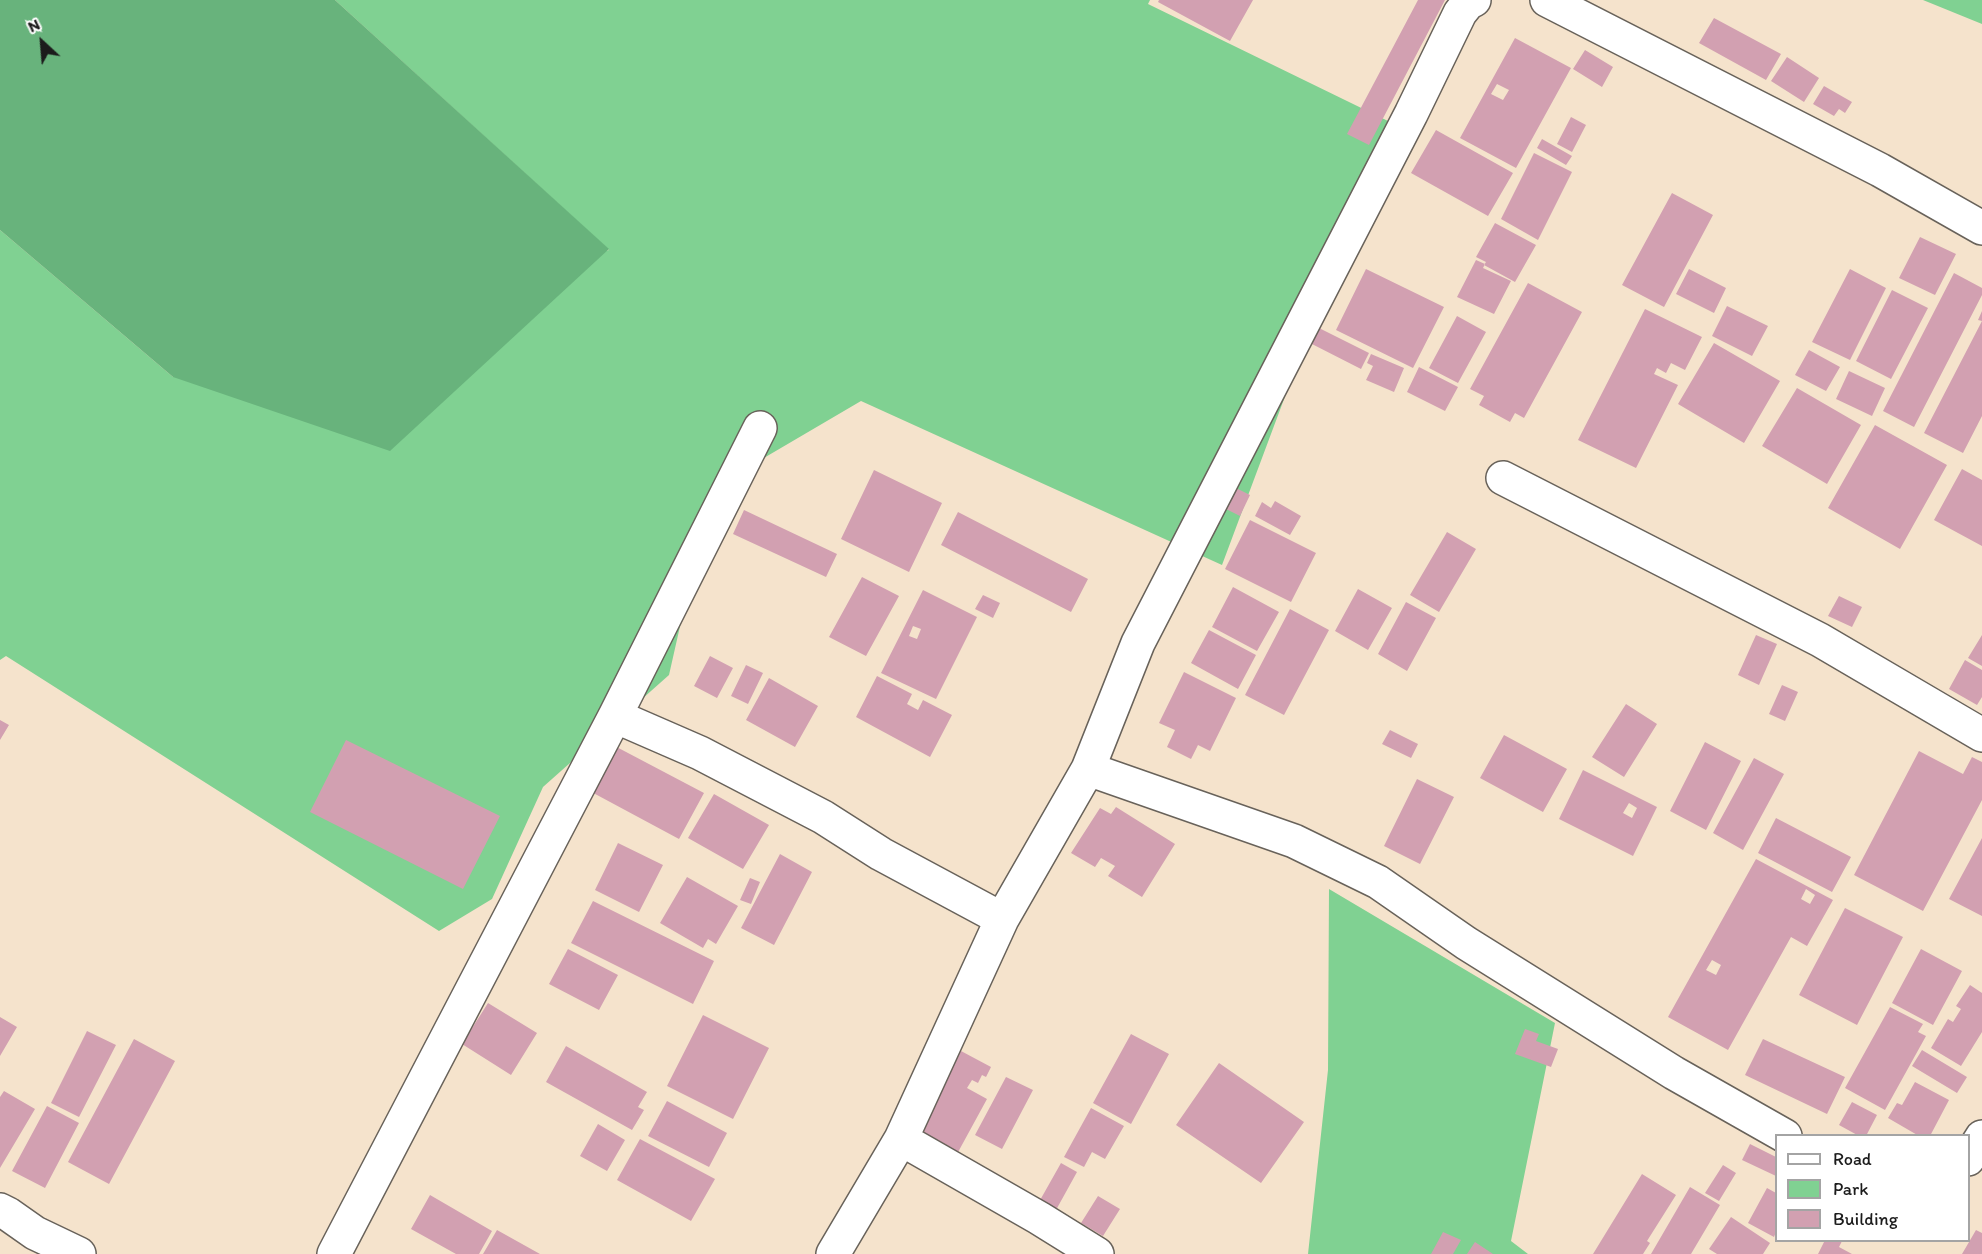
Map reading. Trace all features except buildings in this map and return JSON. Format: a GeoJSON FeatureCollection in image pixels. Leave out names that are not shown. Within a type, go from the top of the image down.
{"type":"FeatureCollection","features":[{"type":"Feature","properties":{"kind":"street"},"geometry":{"type":"LineString","coordinates":[[833,1254],[901,1139],[1002,919],[1088,769],[1138,644],[1411,114],[1460,13],[1474,0]]}},
{"type":"Feature","properties":{"kind":"street"},"geometry":{"type":"LineString","coordinates":[[1547,0],[1880,170],[1982,228]]}},
{"type":"Feature","properties":{"kind":"street"},"geometry":{"type":"LineString","coordinates":[[334,1254],[615,716],[760,428]]}},
{"type":"Feature","properties":{"kind":"street"},"geometry":{"type":"LineString","coordinates":[[1503,478],[1820,640],[1982,735]]}},
{"type":"Feature","properties":{"kind":"street"},"geometry":{"type":"LineString","coordinates":[[615,716],[700,753],[802,807],[881,854],[1002,919]]}},
{"type":"Feature","properties":{"kind":"street"},"geometry":{"type":"LineString","coordinates":[[1088,769],[1294,841],[1378,882],[1466,944],[1664,1067],[1781,1134]]}},
{"type":"Feature","properties":{"kind":"street"},"geometry":{"type":"LineString","coordinates":[[1970,1156],[1982,1137]]}},
{"type":"Feature","properties":{"kind":"street"},"geometry":{"type":"LineString","coordinates":[[901,1139],[1097,1254]]}},
{"type":"Feature","properties":{"kind":"street"},"geometry":{"type":"LineString","coordinates":[[0,1210],[35,1233],[79,1254]]}},
{"type":"Feature","properties":{"kind":"green space"},"geometry":{"type":"Polygon","coordinates":[[[0,0],[335,0],[609,249],[390,451],[173,377],[0,230],[0,0]]]}},
{"type":"Feature","properties":{"kind":"green space"},"geometry":{"type":"Polygon","coordinates":[[[335,0],[1150,0],[1148,4],[1388,121],[1222,565],[861,401],[711,489],[669,675],[543,787],[492,899],[439,931],[6,656],[0,660],[0,230],[173,377],[609,250],[335,0]]]}},
{"type":"Feature","properties":{"kind":"green space"},"geometry":{"type":"Polygon","coordinates":[[[1923,0],[1982,0],[1982,24],[1923,0]]]}},
{"type":"Feature","properties":{"kind":"green space"},"geometry":{"type":"Polygon","coordinates":[[[1329,889],[1555,1023],[1511,1241],[1528,1254],[1308,1254],[1328,1070],[1329,889]]]}}]}
